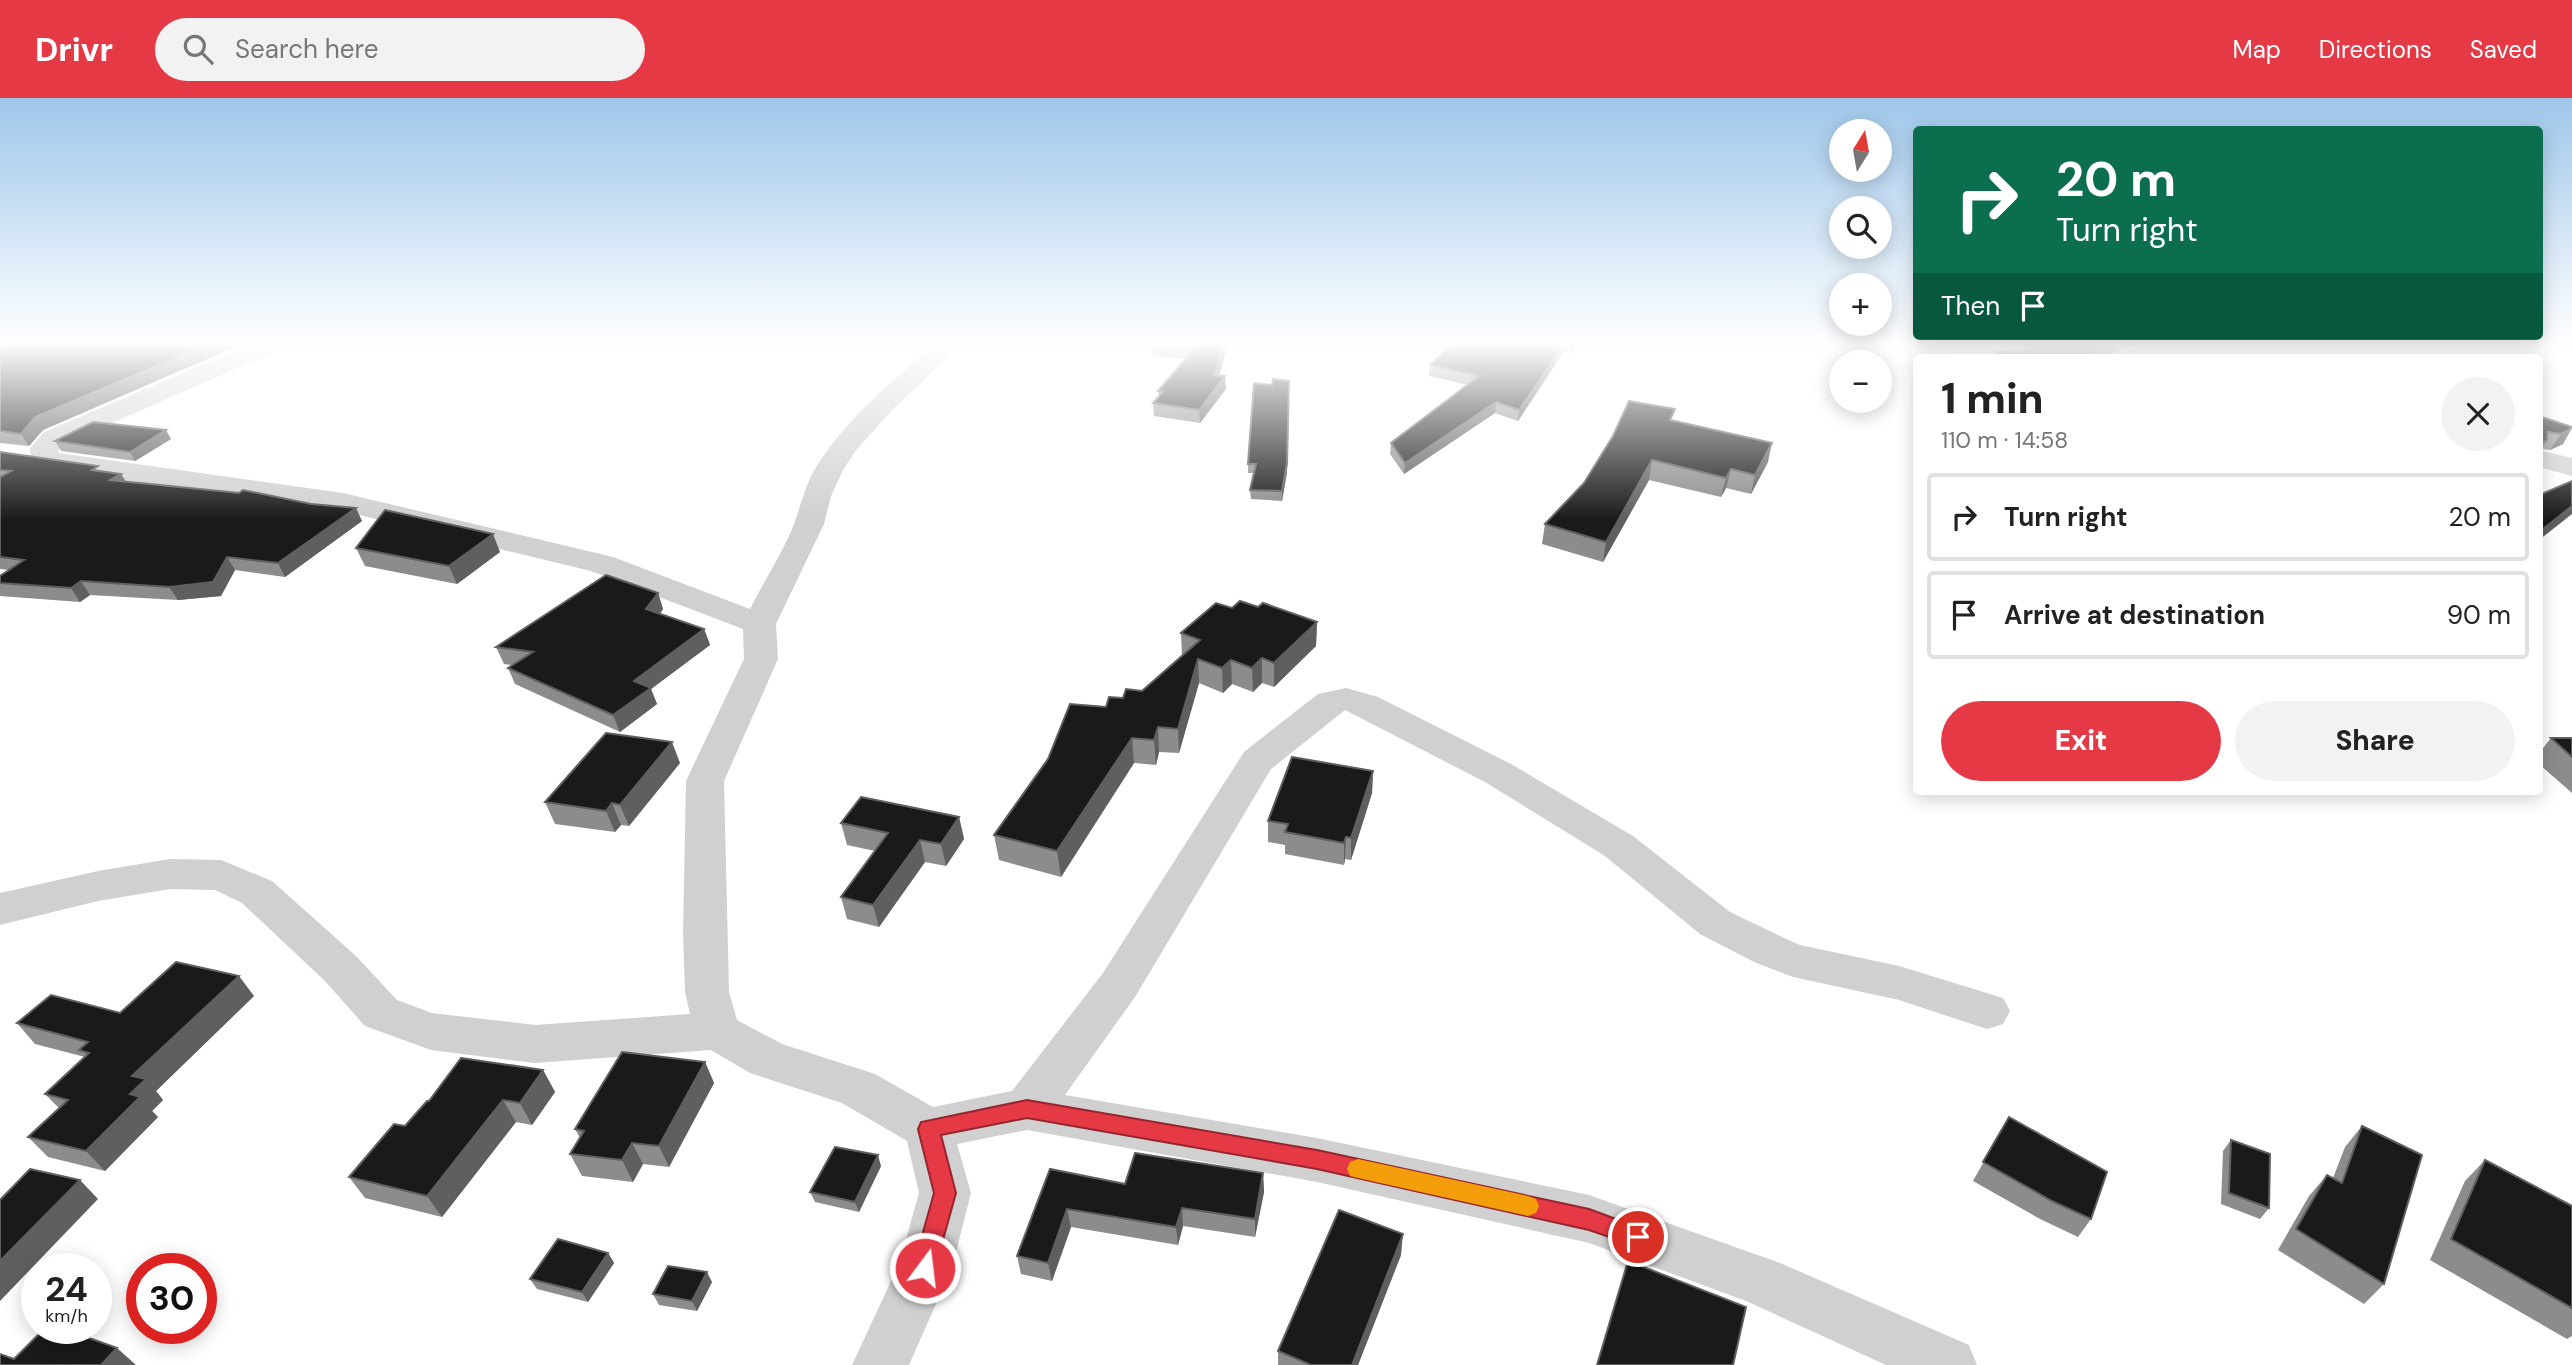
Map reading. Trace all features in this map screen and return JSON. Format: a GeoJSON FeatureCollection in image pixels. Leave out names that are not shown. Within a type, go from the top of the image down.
{"type":"FeatureCollection","features":[{"type":"Feature","properties":{"kind":"street"},"geometry":{"type":"LineString","coordinates":[[134,402],[54,438],[34,458],[343,502],[602,564],[759,624]]}},
{"type":"Feature","properties":{"kind":"street"},"geometry":{"type":"LineString","coordinates":[[717,1031],[707,992],[705,781],[761,659],[759,624],[809,524],[811,506],[833,460],[886,402]]}},
{"type":"Feature","properties":{"kind":"street"},"geometry":{"type":"LineString","coordinates":[[2543,459],[2572,467]]}},
{"type":"Feature","properties":{"kind":"street"},"geometry":{"type":"LineString","coordinates":[[1027,1109],[1119,985],[1257,761],[1315,713],[1331,702],[1346,699],[1366,705],[1499,773],[1619,846],[1715,923],[1769,950],[1793,960],[1899,983],[1987,1011]]}},
{"type":"Feature","properties":{"kind":"street"},"geometry":{"type":"LineString","coordinates":[[0,909],[98,886],[170,874],[221,875],[257,892],[340,968],[381,1013],[430,1031],[536,1044],[717,1031],[767,1059],[858,1088],[928,1129],[1027,1109],[1317,1160],[1589,1219],[1761,1280],[1949,1365]]}},
{"type":"Feature","properties":{"kind":"street"},"geometry":{"type":"LineString","coordinates":[[880,1365],[925,1268],[945,1193],[928,1129]]}},
{"type":"Feature","properties":{"kind":"building"},"geometry":{"type":"Polygon","coordinates":[[[0,402],[70,402],[35,417],[21,434],[0,431],[0,402]]]}},
{"type":"Feature","properties":{"kind":"building"},"geometry":{"type":"Polygon","coordinates":[[[1154,402],[1205,402],[1199,410],[1154,402]]]}},
{"type":"Feature","properties":{"kind":"building"},"geometry":{"type":"Polygon","coordinates":[[[1253,402],[1288,402],[1287,464],[1282,491],[1250,490],[1256,464],[1248,464],[1253,402]]]}},
{"type":"Feature","properties":{"kind":"building"},"geometry":{"type":"Polygon","coordinates":[[[1445,402],[1496,402],[1405,463],[1391,443],[1445,402]]]}},
{"type":"Feature","properties":{"kind":"building"},"geometry":{"type":"Polygon","coordinates":[[[1496,402],[1524,402],[1519,410],[1496,402]]]}},
{"type":"Feature","properties":{"kind":"building"},"geometry":{"type":"Polygon","coordinates":[[[1628,402],[1635,402],[1675,409],[1670,420],[1772,443],[1755,475],[1731,469],[1726,478],[1652,460],[1606,542],[1545,524],[1584,483],[1613,436],[1628,402]]]}},
{"type":"Feature","properties":{"kind":"building"},"geometry":{"type":"Polygon","coordinates":[[[2543,417],[2572,427],[2561,434],[2548,432],[2547,441],[2543,442],[2543,417]]]}},
{"type":"Feature","properties":{"kind":"building"},"geometry":{"type":"Polygon","coordinates":[[[93,422],[166,430],[130,452],[55,441],[93,422]]]}},
{"type":"Feature","properties":{"kind":"building"},"geometry":{"type":"Polygon","coordinates":[[[0,452],[98,466],[92,470],[121,474],[110,480],[239,493],[243,490],[311,504],[356,508],[278,563],[227,557],[213,582],[169,587],[81,581],[71,588],[0,583],[0,576],[24,560],[0,557],[0,477],[11,471],[0,470],[0,452]]]}},
{"type":"Feature","properties":{"kind":"building"},"geometry":{"type":"Polygon","coordinates":[[[2572,481],[2572,506],[2543,529],[2543,493],[2572,481]]]}},
{"type":"Feature","properties":{"kind":"building"},"geometry":{"type":"Polygon","coordinates":[[[385,510],[493,534],[449,566],[356,548],[385,510]]]}},
{"type":"Feature","properties":{"kind":"building"},"geometry":{"type":"Polygon","coordinates":[[[606,575],[658,593],[646,609],[704,629],[634,681],[651,688],[613,715],[508,668],[533,652],[496,647],[606,575]]]}},
{"type":"Feature","properties":{"kind":"building"},"geometry":{"type":"Polygon","coordinates":[[[1240,601],[1258,607],[1263,603],[1317,622],[1274,663],[1262,658],[1252,668],[1231,660],[1222,668],[1198,659],[1178,729],[1158,727],[1154,740],[1132,738],[1057,851],[994,835],[1048,759],[1070,704],[1106,707],[1109,697],[1123,698],[1126,689],[1142,691],[1200,640],[1181,633],[1216,603],[1232,608],[1240,601]]]}},
{"type":"Feature","properties":{"kind":"building"},"geometry":{"type":"Polygon","coordinates":[[[606,733],[672,742],[620,805],[612,803],[606,811],[545,802],[606,733]]]}},
{"type":"Feature","properties":{"kind":"building"},"geometry":{"type":"Polygon","coordinates":[[[2551,738],[2572,738],[2572,757],[2551,738]]]}},
{"type":"Feature","properties":{"kind":"building"},"geometry":{"type":"Polygon","coordinates":[[[1292,757],[1373,771],[1351,838],[1346,837],[1344,843],[1285,832],[1288,824],[1268,821],[1292,757]]]}},
{"type":"Feature","properties":{"kind":"building"},"geometry":{"type":"Polygon","coordinates":[[[861,797],[959,817],[941,844],[920,840],[873,905],[841,897],[888,833],[841,823],[861,797]]]}},
{"type":"Feature","properties":{"kind":"building"},"geometry":{"type":"Polygon","coordinates":[[[176,962],[239,976],[132,1076],[146,1079],[130,1094],[140,1097],[86,1151],[28,1137],[68,1100],[45,1094],[89,1053],[79,1050],[88,1042],[17,1023],[51,995],[120,1013],[176,962]]]}},
{"type":"Feature","properties":{"kind":"building"},"geometry":{"type":"Polygon","coordinates":[[[622,1052],[705,1062],[659,1146],[632,1143],[622,1160],[570,1154],[584,1131],[575,1129],[622,1052]]]}},
{"type":"Feature","properties":{"kind":"building"},"geometry":{"type":"Polygon","coordinates":[[[461,1058],[543,1070],[520,1103],[503,1100],[427,1196],[349,1177],[394,1124],[405,1126],[429,1101],[461,1058]]]}},
{"type":"Feature","properties":{"kind":"building"},"geometry":{"type":"Polygon","coordinates":[[[2009,1117],[2107,1172],[2091,1219],[2052,1201],[1983,1162],[2009,1117]]]}},
{"type":"Feature","properties":{"kind":"building"},"geometry":{"type":"Polygon","coordinates":[[[2362,1126],[2422,1155],[2384,1284],[2296,1229],[2327,1175],[2342,1183],[2362,1126]]]}},
{"type":"Feature","properties":{"kind":"building"},"geometry":{"type":"Polygon","coordinates":[[[2231,1140],[2270,1154],[2269,1208],[2229,1193],[2231,1140]]]}},
{"type":"Feature","properties":{"kind":"building"},"geometry":{"type":"Polygon","coordinates":[[[835,1147],[878,1155],[855,1202],[810,1192],[835,1147]]]}},
{"type":"Feature","properties":{"kind":"building"},"geometry":{"type":"Polygon","coordinates":[[[1135,1153],[1263,1173],[1255,1219],[1182,1208],[1176,1227],[1067,1209],[1048,1263],[1017,1256],[1050,1169],[1125,1184],[1135,1153]]]}},
{"type":"Feature","properties":{"kind":"building"},"geometry":{"type":"Polygon","coordinates":[[[2485,1160],[2572,1206],[2572,1308],[2451,1239],[2485,1160]]]}},
{"type":"Feature","properties":{"kind":"building"},"geometry":{"type":"Polygon","coordinates":[[[30,1169],[80,1180],[0,1261],[0,1200],[30,1169]]]}},
{"type":"Feature","properties":{"kind":"building"},"geometry":{"type":"Polygon","coordinates":[[[1339,1210],[1403,1234],[1352,1365],[1311,1365],[1278,1351],[1339,1210]]]}},
{"type":"Feature","properties":{"kind":"building"},"geometry":{"type":"Polygon","coordinates":[[[558,1239],[608,1253],[582,1292],[530,1279],[558,1239]]]}},
{"type":"Feature","properties":{"kind":"building"},"geometry":{"type":"Polygon","coordinates":[[[1628,1261],[1746,1307],[1733,1365],[1597,1365],[1628,1261]]]}},
{"type":"Feature","properties":{"kind":"building"},"geometry":{"type":"Polygon","coordinates":[[[668,1266],[707,1272],[692,1301],[653,1294],[668,1266]]]}},
{"type":"Feature","properties":{"kind":"building"},"geometry":{"type":"Polygon","coordinates":[[[29,1344],[106,1344],[117,1348],[101,1365],[0,1365],[0,1354],[14,1359],[29,1344]]]}},
{"type":"Feature","properties":{"kind":"slow traffic"},"geometry":{"type":"LineString","coordinates":[[1358,1169],[1528,1206]]}},
{"type":"Feature","properties":{"kind":"route"},"geometry":{"type":"LineString","coordinates":[[925,1268],[945,1193],[928,1129],[1027,1109],[1317,1160],[1589,1219],[1638,1237]]}}]}
